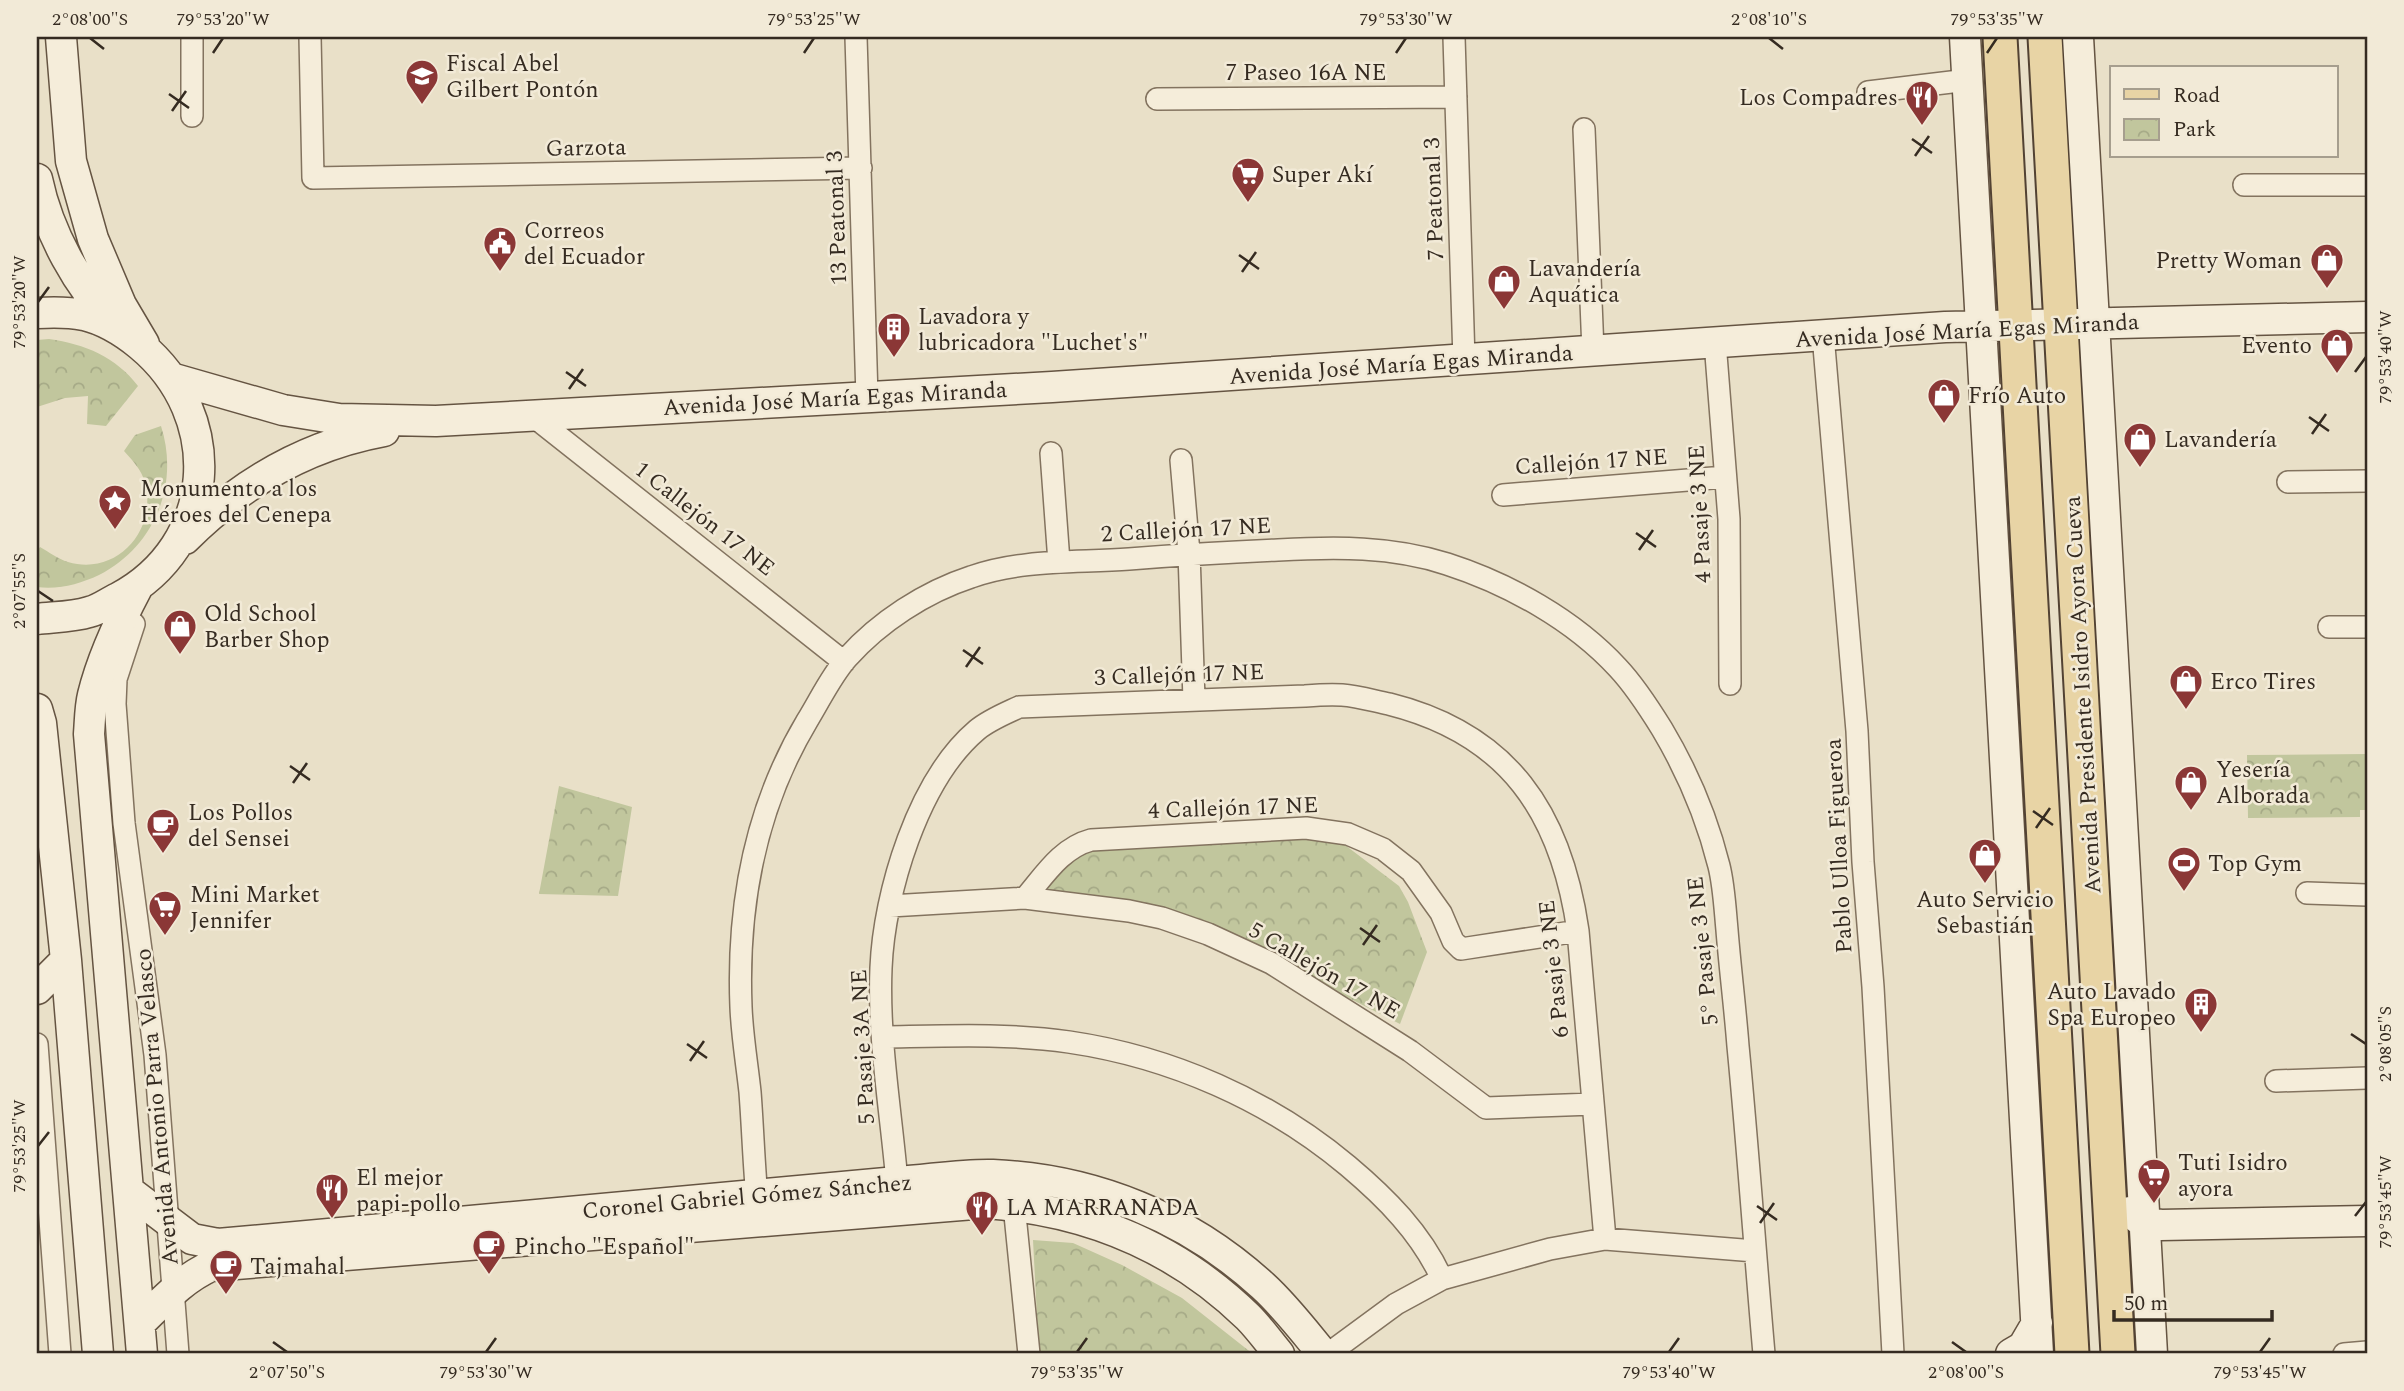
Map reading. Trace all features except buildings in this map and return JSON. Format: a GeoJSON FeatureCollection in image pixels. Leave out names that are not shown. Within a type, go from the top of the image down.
{"type":"FeatureCollection","features":[{"type":"Feature","properties":{"kind":"main road","name":"Avenida Presidente Isidro Ayora Cueva"},"geometry":{"type":"LineString","coordinates":[[2000,37],[2072,1354]]}},
{"type":"Feature","properties":{"kind":"main road","name":"Avenida Presidente Isidro Ayora Cueva"},"geometry":{"type":"LineString","coordinates":[[2045,37],[2118,1354]]}},
{"type":"Feature","properties":{"kind":"street"},"geometry":{"type":"LineString","coordinates":[[61,37],[71,161],[80,196],[93,239],[121,306],[149,353]]}},
{"type":"Feature","properties":{"kind":"street"},"geometry":{"type":"LineString","coordinates":[[192,37],[192,116]]}},
{"type":"Feature","properties":{"kind":"street","name":"Garzota"},"geometry":{"type":"LineString","coordinates":[[310,37],[313,178],[861,168]]}},
{"type":"Feature","properties":{"kind":"street","name":"13 Peatonal 3"},"geometry":{"type":"LineString","coordinates":[[856,37],[867,397]]}},
{"type":"Feature","properties":{"kind":"street","name":"7 Peatonal 3"},"geometry":{"type":"LineString","coordinates":[[1454,37],[1464,360]]}},
{"type":"Feature","properties":{"kind":"street"},"geometry":{"type":"LineString","coordinates":[[1965,37],[2038,1354]]}},
{"type":"Feature","properties":{"kind":"street","name":"Avenida Presidente Isidro Ayora Cueva"},"geometry":{"type":"LineString","coordinates":[[2078,37],[2152,1354]]}},
{"type":"Feature","properties":{"kind":"street"},"geometry":{"type":"LineString","coordinates":[[1868,92],[1968,80]]}},
{"type":"Feature","properties":{"kind":"street","name":"7 Paseo 16A NE"},"geometry":{"type":"LineString","coordinates":[[1157,99],[1456,97]]}},
{"type":"Feature","properties":{"kind":"street"},"geometry":{"type":"LineString","coordinates":[[1584,129],[1593,351]]}},
{"type":"Feature","properties":{"kind":"street"},"geometry":{"type":"LineString","coordinates":[[37,179],[48,218],[66,254],[100,309],[149,353],[171,377],[192,418],[200,462],[194,507],[176,548],[145,581],[90,612],[37,619]]}},
{"type":"Feature","properties":{"kind":"street"},"geometry":{"type":"LineString","coordinates":[[2244,185],[2367,185]]}},
{"type":"Feature","properties":{"kind":"street"},"geometry":{"type":"LineString","coordinates":[[37,313],[57,312],[86,316],[121,330]]}},
{"type":"Feature","properties":{"kind":"street","name":"Avenida José María Egas Miranda"},"geometry":{"type":"LineString","coordinates":[[171,377],[283,410],[339,419],[436,421],[1464,360],[1983,325],[2367,317]]}},
{"type":"Feature","properties":{"kind":"street","name":"Pablo Ulloa Figueroa"},"geometry":{"type":"LineString","coordinates":[[1823,335],[1857,731],[1893,1354]]}},
{"type":"Feature","properties":{"kind":"street","name":"4 Pasaje 3 NE"},"geometry":{"type":"LineString","coordinates":[[1715,342],[1729,519],[1730,684]]}},
{"type":"Feature","properties":{"kind":"street","name":"1 Callejón 17 NE"},"geometry":{"type":"LineString","coordinates":[[533,416],[844,662]]}},
{"type":"Feature","properties":{"kind":"street","name":"Avenida José María Egas Miranda"},"geometry":{"type":"LineString","coordinates":[[176,548],[218,508],[281,465],[317,448],[363,434],[436,421]]}},
{"type":"Feature","properties":{"kind":"street"},"geometry":{"type":"LineString","coordinates":[[1051,453],[1059,562]]}},
{"type":"Feature","properties":{"kind":"street"},"geometry":{"type":"LineString","coordinates":[[1181,460],[1189,553],[1194,700]]}},
{"type":"Feature","properties":{"kind":"street","name":"Callejón 17 NE"},"geometry":{"type":"LineString","coordinates":[[1503,495],[1725,477]]}},
{"type":"Feature","properties":{"kind":"street"},"geometry":{"type":"LineString","coordinates":[[2288,482],[2367,481]]}},
{"type":"Feature","properties":{"kind":"street","name":"2 Callejón 17 NE"},"geometry":{"type":"LineString","coordinates":[[758,1208],[741,1011],[740,965],[748,877],[767,809],[790,750],[844,662],[871,636],[917,602],[972,576],[1059,562],[1189,553],[1376,548],[1425,557],[1463,569]]}},
{"type":"Feature","properties":{"kind":"street","name":"5° Pasaje 3 NE"},"geometry":{"type":"LineString","coordinates":[[1463,569],[1499,585],[1551,614],[1585,638],[1620,670],[1661,729],[1698,801],[1721,870],[1742,1079],[1764,1354]]}},
{"type":"Feature","properties":{"kind":"street","name":"Avenida Antonio Parra Velasco"},"geometry":{"type":"LineString","coordinates":[[142,1354],[89,734],[92,698],[102,666],[120,621],[145,581]]}},
{"type":"Feature","properties":{"kind":"street","name":"Avenida Antonio Parra Velasco"},"geometry":{"type":"LineString","coordinates":[[145,581],[116,679],[115,704],[124,823],[155,1055],[178,1354]]}},
{"type":"Feature","properties":{"kind":"street"},"geometry":{"type":"LineString","coordinates":[[2329,627],[2367,627]]}},
{"type":"Feature","properties":{"kind":"street","name":"3 Callejón 17 NE"},"geometry":{"type":"LineString","coordinates":[[1019,707],[1342,695]]}},
{"type":"Feature","properties":{"kind":"street","name":"6 Pasaje 3 NE"},"geometry":{"type":"LineString","coordinates":[[1342,695],[1413,710],[1466,734],[1492,752],[1526,790],[1549,828],[1567,873],[1578,932],[1605,1239]]}},
{"type":"Feature","properties":{"kind":"street","name":"5 Pasaje 3A NE"},"geometry":{"type":"LineString","coordinates":[[897,1182],[883,1037],[881,968],[890,906],[906,846],[919,814],[946,763],[979,728],[1019,707]]}},
{"type":"Feature","properties":{"kind":"street"},"geometry":{"type":"LineString","coordinates":[[37,709],[41,723],[66,960],[99,1354]]}},
{"type":"Feature","properties":{"kind":"street","name":"4 Callejón 17 NE"},"geometry":{"type":"LineString","coordinates":[[1025,898],[1062,855],[1076,844],[1091,840],[1317,829],[1357,837],[1382,849],[1403,864],[1441,913],[1453,941],[1461,948],[1578,932]]}},
{"type":"Feature","properties":{"kind":"street"},"geometry":{"type":"LineString","coordinates":[[2307,893],[2367,895]]}},
{"type":"Feature","properties":{"kind":"street","name":"5 Callejón 17 NE"},"geometry":{"type":"LineString","coordinates":[[890,906],[1025,898],[1154,916],[1208,934],[1255,955],[1410,1051],[1489,1109],[1593,1104]]}},
{"type":"Feature","properties":{"kind":"street"},"geometry":{"type":"LineString","coordinates":[[37,989],[66,960]]}},
{"type":"Feature","properties":{"kind":"street"},"geometry":{"type":"LineString","coordinates":[[883,1037],[977,1035],[1070,1042],[1140,1056],[1222,1087],[1291,1124],[1364,1180],[1411,1227],[1432,1255],[1442,1279]]}},
{"type":"Feature","properties":{"kind":"street"},"geometry":{"type":"LineString","coordinates":[[37,1044],[60,1354]]}},
{"type":"Feature","properties":{"kind":"street"},"geometry":{"type":"LineString","coordinates":[[2276,1081],[2367,1078]]}},
{"type":"Feature","properties":{"kind":"street","name":"Coronel Gabriel Gómez Sánchez"},"geometry":{"type":"LineString","coordinates":[[140,1323],[172,1291],[195,1273],[211,1266],[758,1208],[897,1182],[989,1175],[1055,1182],[1128,1201],[1158,1214],[1197,1236],[1264,1287],[1325,1354]]}},
{"type":"Feature","properties":{"kind":"street","name":"Coronel Gabriel Gómez Sánchez"},"geometry":{"type":"LineString","coordinates":[[130,1192],[192,1239],[218,1244],[758,1208],[986,1203],[1014,1205],[1062,1213],[1098,1224],[1141,1241],[1177,1260],[1249,1318],[1279,1354]]}},
{"type":"Feature","properties":{"kind":"street"},"geometry":{"type":"LineString","coordinates":[[2109,1195],[2144,1223],[2176,1225],[2367,1221]]}},
{"type":"Feature","properties":{"kind":"street"},"geometry":{"type":"LineString","coordinates":[[1014,1205],[1029,1354]]}},
{"type":"Feature","properties":{"kind":"street"},"geometry":{"type":"LineString","coordinates":[[1325,1354],[1396,1304],[1442,1279],[1550,1249],[1605,1239],[1755,1251]]}},
{"type":"Feature","properties":{"kind":"street"},"geometry":{"type":"LineString","coordinates":[[2011,1354],[2023,1347],[2036,1323]]}},
{"type":"Feature","properties":{"kind":"street"},"geometry":{"type":"LineString","coordinates":[[2344,1354],[2367,1352]]}},
{"type":"Feature","properties":{"kind":"green space"},"geometry":{"type":"Polygon","coordinates":[[[49,339],[75,344],[99,354],[120,367],[138,386],[106,426],[87,424],[88,396],[65,398],[37,407],[37,340],[49,339]]]}},
{"type":"Feature","properties":{"kind":"green space"},"geometry":{"type":"Polygon","coordinates":[[[161,426],[167,470],[164,492],[158,512],[135,548],[118,563],[84,581],[69,586],[37,587],[37,551],[40,547],[64,561],[87,565],[104,562],[132,543],[141,529],[146,513],[147,495],[141,473],[124,451],[135,435],[161,426]]]}},
{"type":"Feature","properties":{"kind":"green space"},"geometry":{"type":"Polygon","coordinates":[[[2367,754],[2367,810],[2360,810],[2360,817],[2248,818],[2247,755],[2367,754]]]}},
{"type":"Feature","properties":{"kind":"green space"},"geometry":{"type":"Polygon","coordinates":[[[559,786],[632,807],[618,896],[539,894],[559,786]]]}},
{"type":"Feature","properties":{"kind":"green space"},"geometry":{"type":"Polygon","coordinates":[[[1322,836],[1345,845],[1399,886],[1408,902],[1427,952],[1400,1024],[1258,952],[1039,898],[1063,861],[1100,849],[1322,836]]]}},
{"type":"Feature","properties":{"kind":"green space"},"geometry":{"type":"Polygon","coordinates":[[[1033,1240],[1073,1243],[1122,1265],[1182,1298],[1253,1354],[1039,1354],[1033,1240]]]}},
{"type":"Feature","properties":{"kind":"place","name":"Fiscal Abel Gilbert Pontón"},"geometry":{"type":"Point","coordinates":[422,106]}},
{"type":"Feature","properties":{"kind":"place","name":"Los Compadres"},"geometry":{"type":"Point","coordinates":[1922,127]}},
{"type":"Feature","properties":{"kind":"place","name":"Super Akí"},"geometry":{"type":"Point","coordinates":[1248,204]}},
{"type":"Feature","properties":{"kind":"place","name":"Correos del Ecuador"},"geometry":{"type":"Point","coordinates":[500,273]}},
{"type":"Feature","properties":{"kind":"place","name":"Pretty Woman"},"geometry":{"type":"Point","coordinates":[2327,290]}},
{"type":"Feature","properties":{"kind":"place","name":"Lavandería Aquática"},"geometry":{"type":"Point","coordinates":[1504,311]}},
{"type":"Feature","properties":{"kind":"place","name":"Lavadora y lubricadora \"Luchet's\""},"geometry":{"type":"Point","coordinates":[894,359]}},
{"type":"Feature","properties":{"kind":"place","name":"Evento"},"geometry":{"type":"Point","coordinates":[2337,375]}},
{"type":"Feature","properties":{"kind":"place","name":"Frío Auto"},"geometry":{"type":"Point","coordinates":[1944,425]}},
{"type":"Feature","properties":{"kind":"place","name":"Lavandería"},"geometry":{"type":"Point","coordinates":[2140,469]}},
{"type":"Feature","properties":{"kind":"place","name":"Monumento a los Héroes del Cenepa"},"geometry":{"type":"Point","coordinates":[115,531]}},
{"type":"Feature","properties":{"kind":"place","name":"Old School Barber Shop"},"geometry":{"type":"Point","coordinates":[180,656]}},
{"type":"Feature","properties":{"kind":"place","name":"Erco Tires"},"geometry":{"type":"Point","coordinates":[2186,711]}},
{"type":"Feature","properties":{"kind":"place","name":"Yesería Alborada"},"geometry":{"type":"Point","coordinates":[2191,812]}},
{"type":"Feature","properties":{"kind":"place","name":"Los Pollos del Sensei"},"geometry":{"type":"Point","coordinates":[163,855]}},
{"type":"Feature","properties":{"kind":"place","name":"Auto Servicio Sebastián"},"geometry":{"type":"Point","coordinates":[1985,885]}},
{"type":"Feature","properties":{"kind":"place","name":"Top Gym"},"geometry":{"type":"Point","coordinates":[2184,893]}},
{"type":"Feature","properties":{"kind":"place","name":"Mini Market Jennifer"},"geometry":{"type":"Point","coordinates":[165,937]}},
{"type":"Feature","properties":{"kind":"place","name":"Auto Lavado Spa Europeo"},"geometry":{"type":"Point","coordinates":[2201,1034]}},
{"type":"Feature","properties":{"kind":"place","name":"Tuti Isidro ayora"},"geometry":{"type":"Point","coordinates":[2154,1205]}},
{"type":"Feature","properties":{"kind":"place","name":"El mejor papi-pollo"},"geometry":{"type":"Point","coordinates":[332,1220]}},
{"type":"Feature","properties":{"kind":"place","name":"LA MARRANADA"},"geometry":{"type":"Point","coordinates":[982,1237]}},
{"type":"Feature","properties":{"kind":"place","name":"Pincho \"Español\""},"geometry":{"type":"Point","coordinates":[489,1276]}},
{"type":"Feature","properties":{"kind":"place","name":"Tajmahal"},"geometry":{"type":"Point","coordinates":[226,1296]}}]}
